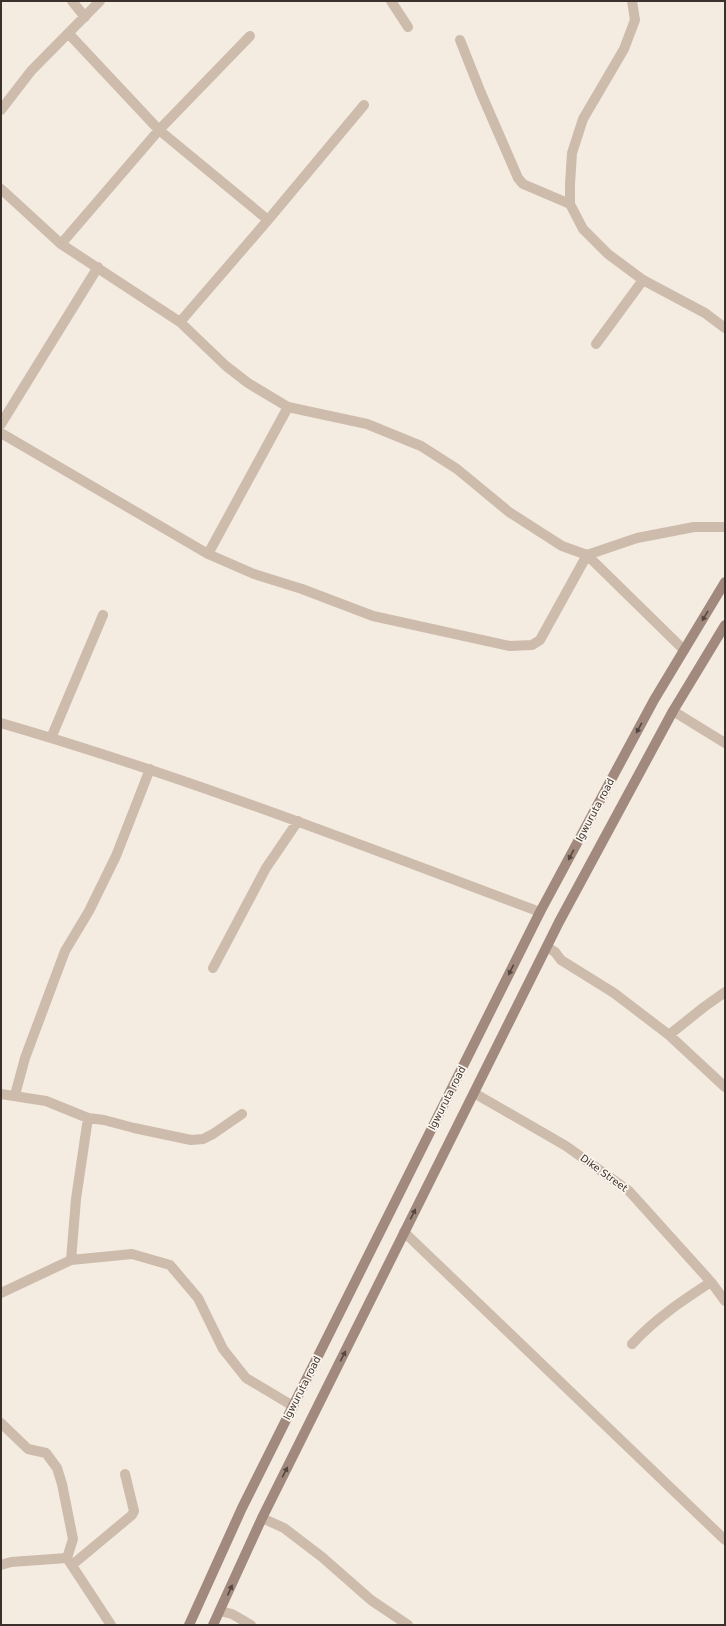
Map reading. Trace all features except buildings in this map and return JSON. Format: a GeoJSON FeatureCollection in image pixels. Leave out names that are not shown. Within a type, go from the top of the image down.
{"type":"FeatureCollection","features":[{"type":"Feature","properties":{"kind":"main road","name":"Igwuruta road"},"geometry":{"type":"LineString","coordinates":[[189,1625],[242,1508],[540,912],[654,700],[725,582]]}},
{"type":"Feature","properties":{"kind":"main road"},"geometry":{"type":"LineString","coordinates":[[213,1625],[262,1518],[547,947],[673,711],[725,625]]}},
{"type":"Feature","properties":{"kind":"street"},"geometry":{"type":"LineString","coordinates":[[72,1],[85,17]]}},
{"type":"Feature","properties":{"kind":"street"},"geometry":{"type":"LineString","coordinates":[[1,110],[31,71],[100,1]]}},
{"type":"Feature","properties":{"kind":"street"},"geometry":{"type":"LineString","coordinates":[[391,1],[408,27]]}},
{"type":"Feature","properties":{"kind":"street"},"geometry":{"type":"LineString","coordinates":[[632,1],[635,20],[624,49],[583,119],[572,153],[570,204],[583,229],[608,254],[643,280],[705,313],[725,328]]}},
{"type":"Feature","properties":{"kind":"street"},"geometry":{"type":"LineString","coordinates":[[68,34],[159,130],[268,220]]}},
{"type":"Feature","properties":{"kind":"street"},"geometry":{"type":"LineString","coordinates":[[61,244],[159,130],[250,36]]}},
{"type":"Feature","properties":{"kind":"street"},"geometry":{"type":"LineString","coordinates":[[460,40],[518,178],[523,184],[570,204]]}},
{"type":"Feature","properties":{"kind":"street"},"geometry":{"type":"LineString","coordinates":[[180,322],[364,105]]}},
{"type":"Feature","properties":{"kind":"street"},"geometry":{"type":"LineString","coordinates":[[1,189],[61,244],[180,322],[226,366],[248,383],[288,407],[367,424],[421,446],[457,469],[509,512],[562,546],[587,555],[684,650]]}},
{"type":"Feature","properties":{"kind":"street"},"geometry":{"type":"LineString","coordinates":[[1,424],[98,267]]}},
{"type":"Feature","properties":{"kind":"street"},"geometry":{"type":"LineString","coordinates":[[596,344],[643,280]]}},
{"type":"Feature","properties":{"kind":"street"},"geometry":{"type":"LineString","coordinates":[[208,554],[288,407]]}},
{"type":"Feature","properties":{"kind":"street"},"geometry":{"type":"LineString","coordinates":[[1,433],[208,554],[254,574],[302,589],[373,616],[510,646],[532,645],[540,640],[587,555],[637,538],[694,527],[725,527]]}},
{"type":"Feature","properties":{"kind":"street"},"geometry":{"type":"LineString","coordinates":[[51,738],[103,615]]}},
{"type":"Feature","properties":{"kind":"street"},"geometry":{"type":"LineString","coordinates":[[673,711],[725,743]]}},
{"type":"Feature","properties":{"kind":"street"},"geometry":{"type":"LineString","coordinates":[[1,724],[150,769],[298,821],[540,912]]}},
{"type":"Feature","properties":{"kind":"street"},"geometry":{"type":"LineString","coordinates":[[15,1095],[25,1058],[65,951],[88,911],[116,856],[150,769]]}},
{"type":"Feature","properties":{"kind":"street"},"geometry":{"type":"LineString","coordinates":[[214,968],[266,868],[298,821]]}},
{"type":"Feature","properties":{"kind":"street"},"geometry":{"type":"LineString","coordinates":[[547,947],[555,952],[561,960],[614,993],[669,1035],[725,1087]]}},
{"type":"Feature","properties":{"kind":"street"},"geometry":{"type":"LineString","coordinates":[[669,1035],[725,992]]}},
{"type":"Feature","properties":{"kind":"street","name":"Dike Street"},"geometry":{"type":"LineString","coordinates":[[474,1093],[566,1146],[629,1191],[711,1282],[725,1301]]}},
{"type":"Feature","properties":{"kind":"street"},"geometry":{"type":"LineString","coordinates":[[1,1094],[46,1101],[88,1118],[104,1120],[191,1140],[203,1139],[213,1134],[242,1114]]}},
{"type":"Feature","properties":{"kind":"street"},"geometry":{"type":"LineString","coordinates":[[71,1260],[76,1199],[88,1118]]}},
{"type":"Feature","properties":{"kind":"street"},"geometry":{"type":"LineString","coordinates":[[404,1232],[725,1540]]}},
{"type":"Feature","properties":{"kind":"street"},"geometry":{"type":"LineString","coordinates":[[1,1293],[71,1260],[132,1254],[170,1265],[198,1298],[223,1349],[246,1378],[293,1406]]}},
{"type":"Feature","properties":{"kind":"street"},"geometry":{"type":"LineString","coordinates":[[632,1344],[645,1329],[671,1308],[711,1282]]}},
{"type":"Feature","properties":{"kind":"street"},"geometry":{"type":"LineString","coordinates":[[1,1423],[28,1449],[46,1454],[57,1468],[62,1484],[73,1538],[70,1562],[111,1625]]}},
{"type":"Feature","properties":{"kind":"street"},"geometry":{"type":"LineString","coordinates":[[1,1565],[11,1562],[70,1562],[132,1515],[134,1511],[125,1474]]}},
{"type":"Feature","properties":{"kind":"street"},"geometry":{"type":"LineString","coordinates":[[262,1518],[284,1528],[322,1557],[371,1600],[408,1625]]}},
{"type":"Feature","properties":{"kind":"street"},"geometry":{"type":"LineString","coordinates":[[220,1611],[232,1614],[251,1625]]}}]}
